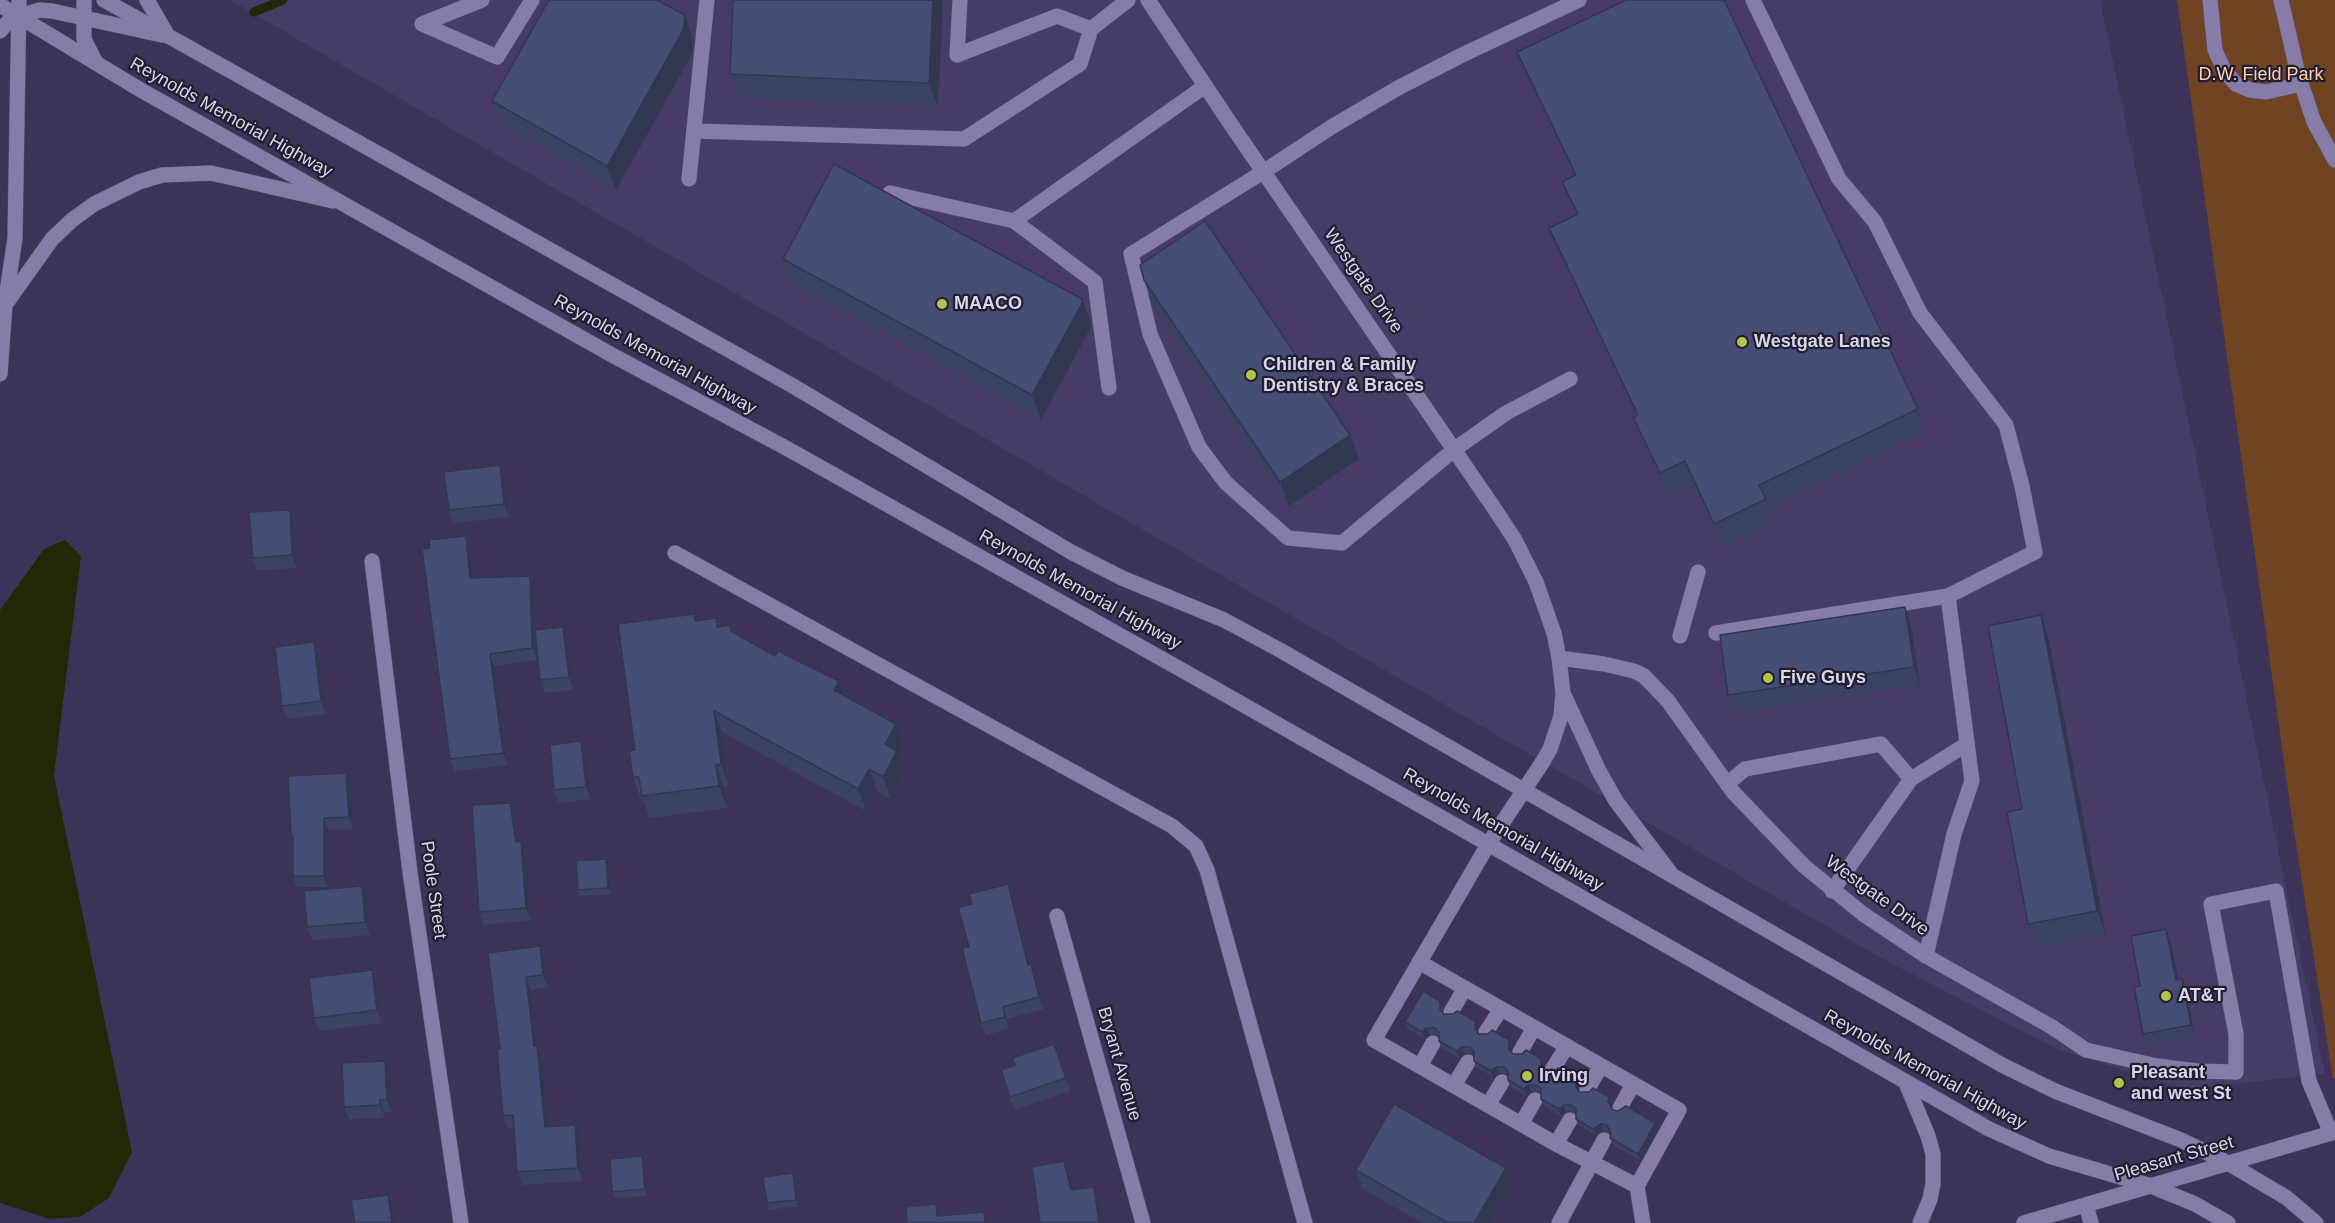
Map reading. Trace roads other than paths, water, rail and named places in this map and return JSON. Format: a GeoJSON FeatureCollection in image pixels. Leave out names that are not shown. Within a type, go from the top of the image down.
{"type":"FeatureCollection","features":[{"type":"Feature","properties":{"kind":"main road"},"geometry":{"type":"LineString","coordinates":[[0,374],[5,305],[15,238],[19,0]]}},
{"type":"Feature","properties":{"kind":"main road"},"geometry":{"type":"LineString","coordinates":[[84,0],[84,39],[96,63]]}},
{"type":"Feature","properties":{"kind":"main road","name":"Reynolds Memorial Highway"},"geometry":{"type":"LineString","coordinates":[[104,0],[793,386],[1071,552],[1114,574],[1205,612],[1241,630],[2011,1070],[2181,1140],[2228,1163],[2286,1198],[2316,1223]]}},
{"type":"Feature","properties":{"kind":"main road"},"geometry":{"type":"LineString","coordinates":[[147,0],[168,36]]}},
{"type":"Feature","properties":{"kind":"main road"},"geometry":{"type":"LineString","coordinates":[[482,0],[422,24],[497,57],[532,0]]}},
{"type":"Feature","properties":{"kind":"main road"},"geometry":{"type":"LineString","coordinates":[[689,178],[707,0]]}},
{"type":"Feature","properties":{"kind":"main road"},"geometry":{"type":"LineString","coordinates":[[960,0],[957,55],[1058,16],[1091,28]]}},
{"type":"Feature","properties":{"kind":"main road"},"geometry":{"type":"LineString","coordinates":[[694,131],[964,139],[1080,64],[1091,28],[1128,0]]}},
{"type":"Feature","properties":{"kind":"main road","name":"Westgate Drive"},"geometry":{"type":"LineString","coordinates":[[1148,0],[1515,540],[1527,561],[1546,607],[1559,658],[1563,693],[1561,716],[1550,749],[1489,843],[1374,1040],[1420,1066]]}},
{"type":"Feature","properties":{"kind":"main road"},"geometry":{"type":"LineString","coordinates":[[1570,379],[1506,413],[1455,449],[1342,543],[1287,538],[1226,483],[1199,447],[1150,334],[1131,254],[1332,126],[1398,88],[1579,0]]}},
{"type":"Feature","properties":{"kind":"main road"},"geometry":{"type":"LineString","coordinates":[[1716,633],[1948,596],[2035,552],[2022,486],[2006,425],[1920,314],[1875,222],[1839,179],[1753,0]]}},
{"type":"Feature","properties":{"kind":"main road"},"geometry":{"type":"LineString","coordinates":[[2210,0],[2215,50],[2224,70],[2236,84],[2250,90],[2266,92],[2301,84]]}},
{"type":"Feature","properties":{"kind":"main road"},"geometry":{"type":"LineString","coordinates":[[2281,0],[2301,84],[2314,122],[2335,160]]}},
{"type":"Feature","properties":{"kind":"main road","name":"Reynolds Memorial Highway"},"geometry":{"type":"LineString","coordinates":[[0,5],[96,63],[342,203],[612,355],[998,566],[1989,1129],[2034,1150],[2186,1199],[2228,1223]]}},
{"type":"Feature","properties":{"kind":"main road"},"geometry":{"type":"LineString","coordinates":[[0,31],[18,16],[40,10],[168,36]]}},
{"type":"Feature","properties":{"kind":"main road"},"geometry":{"type":"LineString","coordinates":[[1014,221],[1205,86]]}},
{"type":"Feature","properties":{"kind":"main road"},"geometry":{"type":"LineString","coordinates":[[5,305],[52,240],[72,220],[117,191],[150,179],[187,173],[211,173],[342,203]]}},
{"type":"Feature","properties":{"kind":"main road"},"geometry":{"type":"LineString","coordinates":[[890,193],[1014,221],[1095,282],[1109,388]]}},
{"type":"Feature","properties":{"kind":"main road"},"geometry":{"type":"LineString","coordinates":[[0,283],[5,305]]}},
{"type":"Feature","properties":{"kind":"main road"},"geometry":{"type":"LineString","coordinates":[[675,553],[1172,826],[1196,846],[1207,870],[1305,1223]]}},
{"type":"Feature","properties":{"kind":"main road","name":"Poole Street"},"geometry":{"type":"LineString","coordinates":[[372,561],[410,872],[461,1223]]}},
{"type":"Feature","properties":{"kind":"main road"},"geometry":{"type":"LineString","coordinates":[[1680,636],[1698,572]]}},
{"type":"Feature","properties":{"kind":"main road"},"geometry":{"type":"LineString","coordinates":[[1926,956],[1954,834],[1972,781],[1948,596]]}},
{"type":"Feature","properties":{"kind":"main road","name":"Westgate Drive"},"geometry":{"type":"LineString","coordinates":[[1559,658],[1615,666],[1644,676],[1668,702],[1727,784],[1781,844],[1832,891],[1926,956],[2052,1026],[2086,1050],[2157,1066],[2197,1071],[2236,1072],[2236,1034],[2211,904],[2276,891],[2309,1081],[2333,1132]]}},
{"type":"Feature","properties":{"kind":"main road"},"geometry":{"type":"LineString","coordinates":[[1563,693],[1599,771],[1616,801],[1674,878]]}},
{"type":"Feature","properties":{"kind":"main road"},"geometry":{"type":"LineString","coordinates":[[1727,784],[1744,769],[1881,744],[1911,779]]}},
{"type":"Feature","properties":{"kind":"main road"},"geometry":{"type":"LineString","coordinates":[[1832,891],[1911,779],[1967,744]]}},
{"type":"Feature","properties":{"kind":"main road","name":"Bryant Avenue"},"geometry":{"type":"LineString","coordinates":[[1058,916],[1143,1223]]}},
{"type":"Feature","properties":{"kind":"main road"},"geometry":{"type":"LineString","coordinates":[[1419,962],[1679,1110],[1637,1186],[1643,1223]]}},
{"type":"Feature","properties":{"kind":"main road"},"geometry":{"type":"LineString","coordinates":[[1451,1012],[1465,988]]}},
{"type":"Feature","properties":{"kind":"main road"},"geometry":{"type":"LineString","coordinates":[[1486,1032],[1500,1009]]}},
{"type":"Feature","properties":{"kind":"main road"},"geometry":{"type":"LineString","coordinates":[[1520,1052],[1534,1028]]}},
{"type":"Feature","properties":{"kind":"main road"},"geometry":{"type":"LineString","coordinates":[[1433,1043],[1420,1066],[1556,1144],[1637,1186]]}},
{"type":"Feature","properties":{"kind":"main road"},"geometry":{"type":"LineString","coordinates":[[1552,1070],[1567,1046]]}},
{"type":"Feature","properties":{"kind":"main road"},"geometry":{"type":"LineString","coordinates":[[1454,1085],[1468,1062]]}},
{"type":"Feature","properties":{"kind":"main road"},"geometry":{"type":"LineString","coordinates":[[1587,1090],[1601,1066]]}},
{"type":"Feature","properties":{"kind":"main road"},"geometry":{"type":"LineString","coordinates":[[1488,1105],[1502,1082]]}},
{"type":"Feature","properties":{"kind":"main road"},"geometry":{"type":"LineString","coordinates":[[1906,1083],[1933,1154],[1934,1177],[1930,1199],[1920,1223]]}},
{"type":"Feature","properties":{"kind":"main road"},"geometry":{"type":"LineString","coordinates":[[1620,1108],[1633,1084]]}},
{"type":"Feature","properties":{"kind":"main road"},"geometry":{"type":"LineString","coordinates":[[1521,1124],[1535,1100]]}},
{"type":"Feature","properties":{"kind":"main road"},"geometry":{"type":"LineString","coordinates":[[1556,1144],[1570,1120]]}},
{"type":"Feature","properties":{"kind":"main road","name":"Pleasant Street"},"geometry":{"type":"LineString","coordinates":[[2024,1223],[2333,1132]]}},
{"type":"Feature","properties":{"kind":"main road"},"geometry":{"type":"LineString","coordinates":[[1559,1223],[1604,1140]]}},
{"type":"Feature","properties":{"kind":"main road"},"geometry":{"type":"LineString","coordinates":[[2086,1205],[2091,1223]]}},
{"type":"Feature","properties":{"kind":"waterway"},"geometry":{"type":"LineString","coordinates":[[254,12],[283,0]]}},
{"type":"Feature","properties":{"kind":"place","name":"MAACO"},"geometry":{"type":"Point","coordinates":[942,304]}},
{"type":"Feature","properties":{"kind":"place","name":"Westgate Lanes"},"geometry":{"type":"Point","coordinates":[1742,342]}},
{"type":"Feature","properties":{"kind":"place","name":"Children & Family Dentistry & Braces"},"geometry":{"type":"Point","coordinates":[1251,375]}},
{"type":"Feature","properties":{"kind":"place","name":"Five Guys"},"geometry":{"type":"Point","coordinates":[1768,678]}},
{"type":"Feature","properties":{"kind":"place","name":"AT&T"},"geometry":{"type":"Point","coordinates":[2166,996]}},
{"type":"Feature","properties":{"kind":"place","name":"Irving"},"geometry":{"type":"Point","coordinates":[1527,1076]}},
{"type":"Feature","properties":{"kind":"place","name":"Pleasant and west St"},"geometry":{"type":"Point","coordinates":[2119,1083]}},
{"type":"Feature","properties":{"kind":"park label","name":"D.W. Field Park"},"geometry":{"type":"Point","coordinates":[2261,75]}}]}
